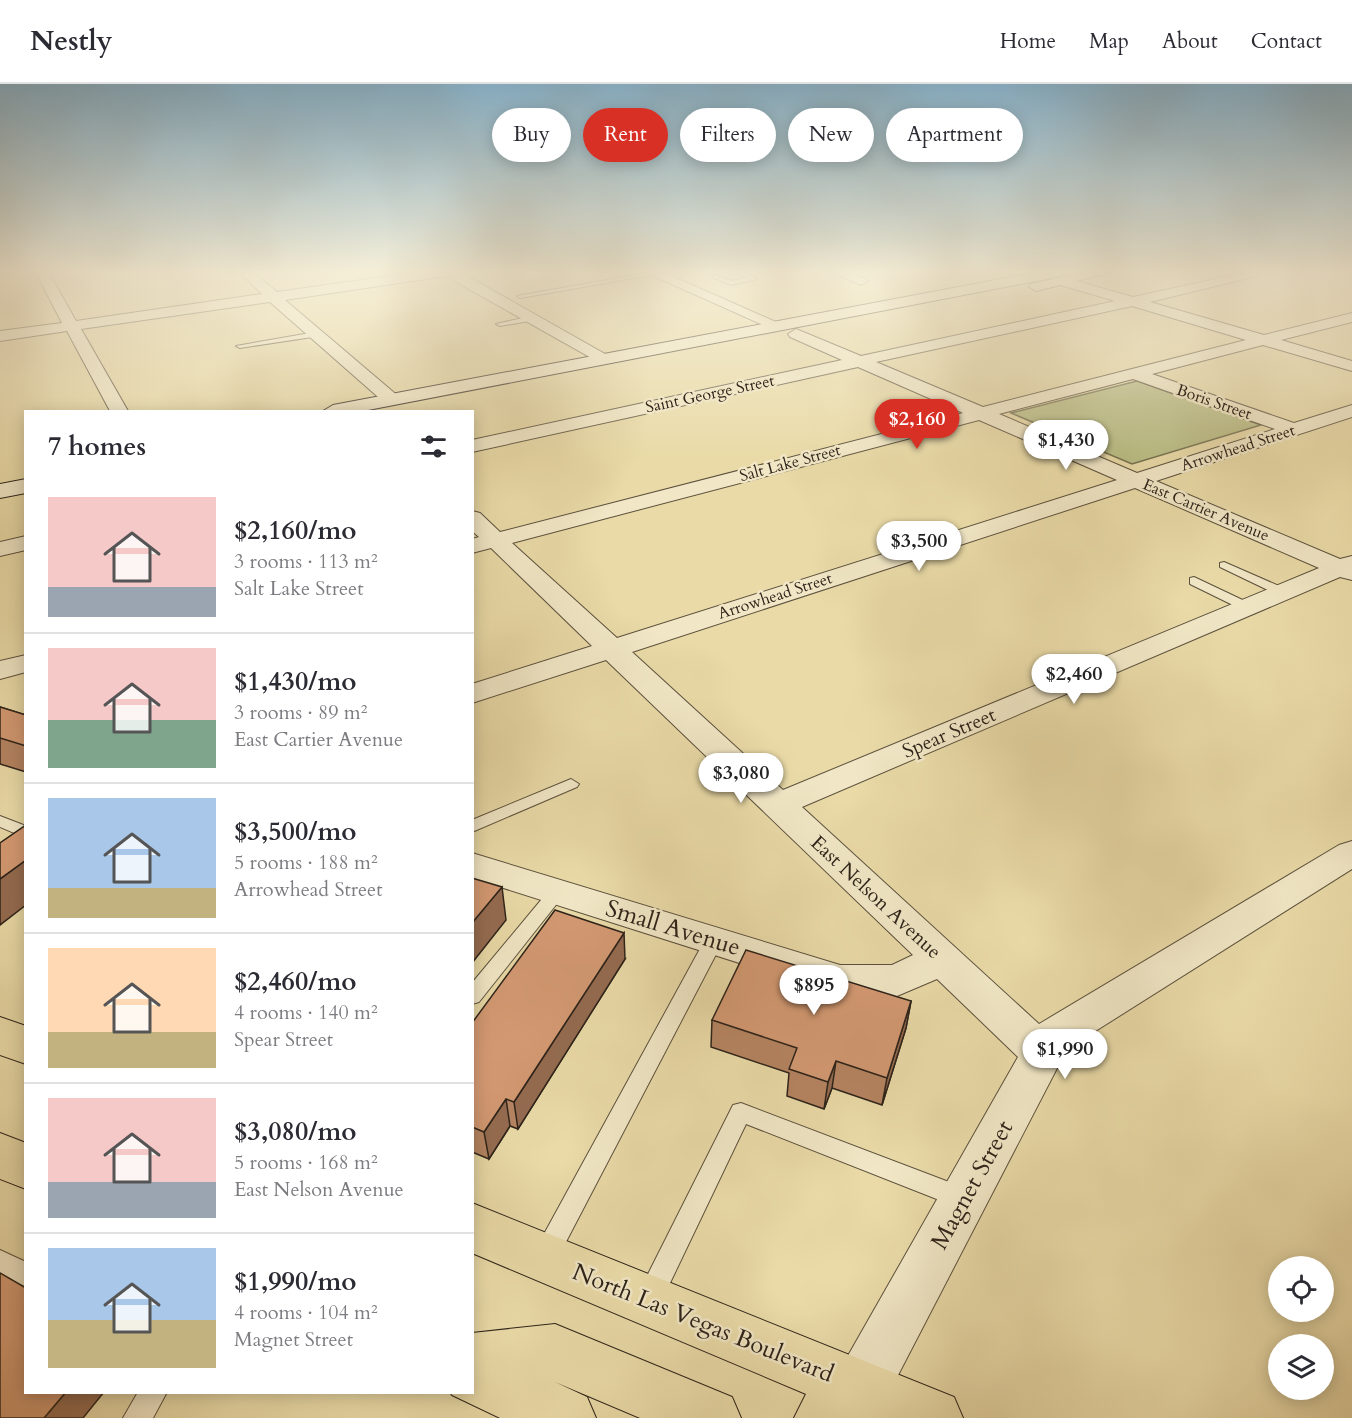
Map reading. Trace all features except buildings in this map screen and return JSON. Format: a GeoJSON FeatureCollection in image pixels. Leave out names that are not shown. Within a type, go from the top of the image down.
{"type":"FeatureCollection","features":[{"type":"Feature","properties":{"kind":"main road"},"geometry":{"type":"LineString","coordinates":[[375,410],[395,403],[398,406],[606,359],[729,335]]}},
{"type":"Feature","properties":{"kind":"main road"},"geometry":{"type":"LineString","coordinates":[[660,361],[663,356],[670,353],[756,335]]}},
{"type":"Feature","properties":{"kind":"main road"},"geometry":{"type":"LineString","coordinates":[[346,410],[398,406],[660,361],[790,335]]}},
{"type":"Feature","properties":{"kind":"main road"},"geometry":{"type":"LineString","coordinates":[[0,474],[24,469]]}},
{"type":"Feature","properties":{"kind":"main road"},"geometry":{"type":"LineString","coordinates":[[0,491],[24,486]]}},
{"type":"Feature","properties":{"kind":"main road"},"geometry":{"type":"LineString","coordinates":[[0,1035],[24,1045]]}},
{"type":"Feature","properties":{"kind":"main road"},"geometry":{"type":"LineString","coordinates":[[0,1155],[24,1166]]}},
{"type":"Feature","properties":{"kind":"main road","name":"North Las Vegas Boulevard"},"geometry":{"type":"LineString","coordinates":[[474,1229],[648,1300],[842,1403],[933,1418]]}},
{"type":"Feature","properties":{"kind":"main road"},"geometry":{"type":"LineString","coordinates":[[474,1362],[555,1353],[711,1418]]}},
{"type":"Feature","properties":{"kind":"main road"},"geometry":{"type":"LineString","coordinates":[[474,1376],[566,1418]]}},
{"type":"Feature","properties":{"kind":"street"},"geometry":{"type":"LineString","coordinates":[[77,335],[118,410]]}},
{"type":"Feature","properties":{"kind":"street"},"geometry":{"type":"LineString","coordinates":[[317,335],[398,406]]}},
{"type":"Feature","properties":{"kind":"street"},"geometry":{"type":"LineString","coordinates":[[563,335],[606,359]]}},
{"type":"Feature","properties":{"kind":"street","name":"East Cartier Avenue"},"geometry":{"type":"LineString","coordinates":[[799,335],[1348,568]]}},
{"type":"Feature","properties":{"kind":"street","name":"Saint George Street"},"geometry":{"type":"LineString","coordinates":[[474,446],[979,335]]}},
{"type":"Feature","properties":{"kind":"street"},"geometry":{"type":"LineString","coordinates":[[1247,335],[1352,366]]}},
{"type":"Feature","properties":{"kind":"street","name":"Salt Lake Street"},"geometry":{"type":"LineString","coordinates":[[484,543],[1281,335]]}},
{"type":"Feature","properties":{"kind":"street","name":"Boris Street"},"geometry":{"type":"LineString","coordinates":[[1134,374],[1294,430]]}},
{"type":"Feature","properties":{"kind":"street","name":"Arrowhead Street"},"geometry":{"type":"LineString","coordinates":[[474,693],[1352,411]]}},
{"type":"Feature","properties":{"kind":"street","name":"East Nelson Avenue"},"geometry":{"type":"LineString","coordinates":[[474,522],[484,543],[612,649],[1043,1054]]}},
{"type":"Feature","properties":{"kind":"street"},"geometry":{"type":"LineString","coordinates":[[0,549],[24,543]]}},
{"type":"Feature","properties":{"kind":"street","name":"Spear Street"},"geometry":{"type":"LineString","coordinates":[[778,805],[1282,592],[1348,568]]}},
{"type":"Feature","properties":{"kind":"street"},"geometry":{"type":"LineString","coordinates":[[0,670],[24,664]]}},
{"type":"Feature","properties":{"kind":"street","name":"Magnet Street"},"geometry":{"type":"LineString","coordinates":[[842,1403],[964,1199],[1052,1037],[1352,853]]}},
{"type":"Feature","properties":{"kind":"street","name":"Small Avenue"},"geometry":{"type":"LineString","coordinates":[[474,866],[840,980],[897,981],[941,959]]}},
{"type":"Feature","properties":{"kind":"lane"},"geometry":{"type":"LineString","coordinates":[[240,346],[308,335]]}},
{"type":"Feature","properties":{"kind":"lane"},"geometry":{"type":"LineString","coordinates":[[1224,565],[1282,592]]}},
{"type":"Feature","properties":{"kind":"lane"},"geometry":{"type":"LineString","coordinates":[[1194,581],[1247,607]]}},
{"type":"Feature","properties":{"kind":"lane"},"geometry":{"type":"LineString","coordinates":[[474,826],[572,784]]}},
{"type":"Feature","properties":{"kind":"lane"},"geometry":{"type":"LineString","coordinates":[[0,821],[23,837]]}},
{"type":"Feature","properties":{"kind":"lane"},"geometry":{"type":"LineString","coordinates":[[474,995],[557,892]]}},
{"type":"Feature","properties":{"kind":"lane"},"geometry":{"type":"LineString","coordinates":[[545,1258],[714,941]]}},
{"type":"Feature","properties":{"kind":"lane"},"geometry":{"type":"LineString","coordinates":[[648,1300],[741,1112],[964,1199]]}},
{"type":"Feature","properties":{"kind":"lane"},"geometry":{"type":"LineString","coordinates":[[0,1262],[24,1274]]}},
{"type":"Feature","properties":{"kind":"lane"},"geometry":{"type":"LineString","coordinates":[[137,1418],[153,1394]]}},
{"type":"Feature","properties":{"kind":"green space"},"geometry":{"type":"Polygon","coordinates":[[[1137,381],[1261,425],[1132,464],[1011,413],[1137,381]]]}}]}
